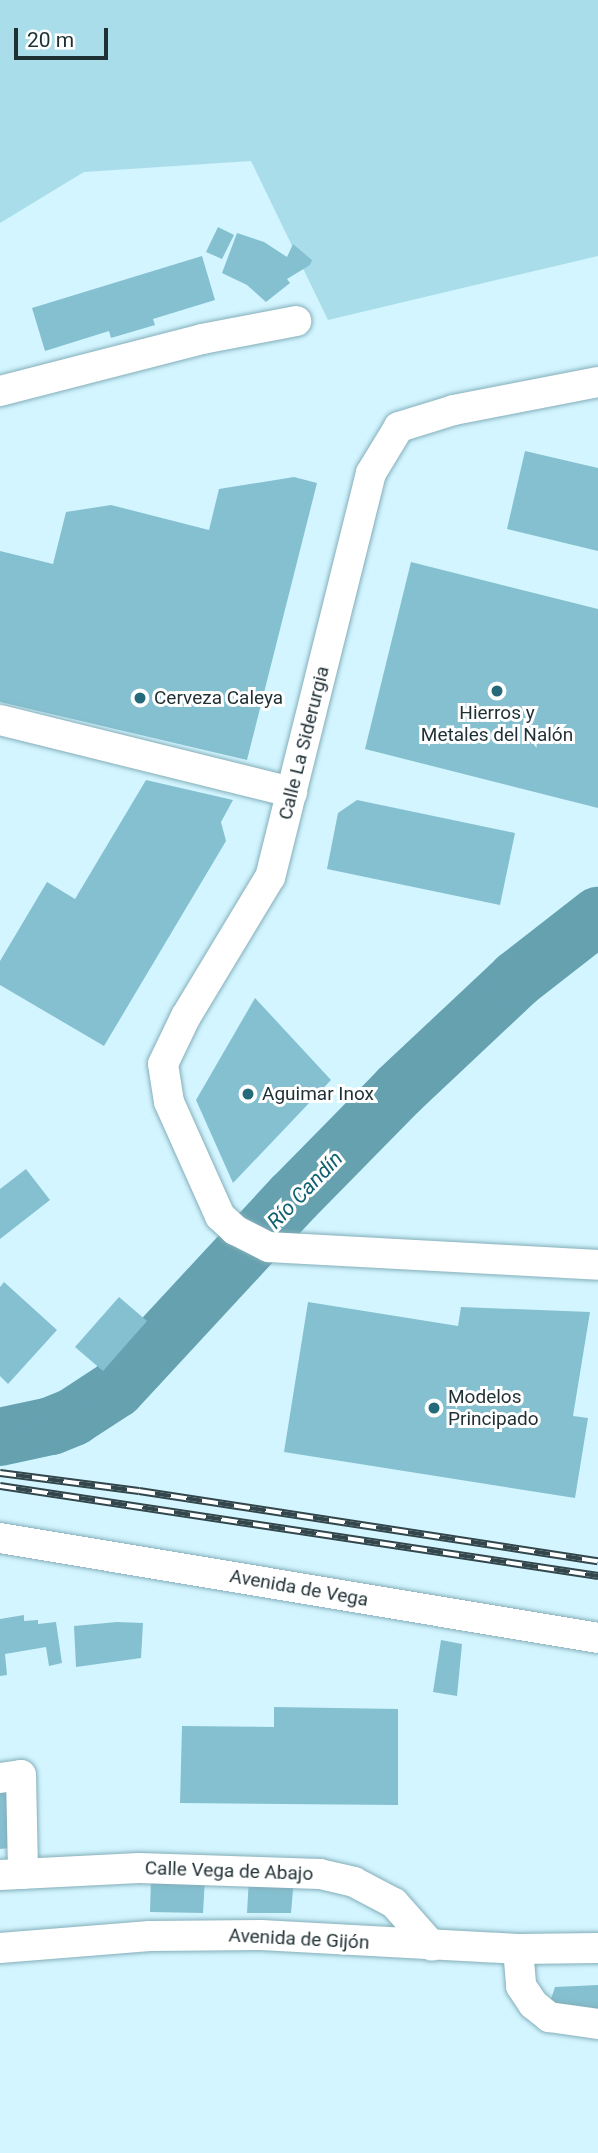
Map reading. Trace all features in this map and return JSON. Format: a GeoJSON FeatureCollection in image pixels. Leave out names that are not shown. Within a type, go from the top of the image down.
{"type":"FeatureCollection","features":[{"type":"Feature","properties":{"kind":"street"},"geometry":{"type":"LineString","coordinates":[[0,391],[202,339],[296,321]]}},
{"type":"Feature","properties":{"kind":"street","name":"Calle La Siderurgia"},"geometry":{"type":"LineString","coordinates":[[598,382],[454,410],[399,426],[371,473],[270,877],[186,1016],[163,1064],[169,1102],[220,1216],[235,1230],[269,1247],[598,1265]]}},
{"type":"Feature","properties":{"kind":"street"},"geometry":{"type":"LineString","coordinates":[[0,720],[292,792]]}},
{"type":"Feature","properties":{"kind":"street","name":"Avenida de Vega"},"geometry":{"type":"LineString","coordinates":[[0,1538],[598,1638]]}},
{"type":"Feature","properties":{"kind":"street"},"geometry":{"type":"LineString","coordinates":[[0,1778],[21,1775],[12,1874]]}},
{"type":"Feature","properties":{"kind":"street","name":"Calle Vega de Abajo"},"geometry":{"type":"LineString","coordinates":[[12,1874],[139,1868],[320,1874],[354,1882],[394,1903],[432,1946]]}},
{"type":"Feature","properties":{"kind":"street","name":"Avenida de Gijón"},"geometry":{"type":"LineString","coordinates":[[0,1948],[150,1936],[261,1935],[432,1946],[598,1948]]}},
{"type":"Feature","properties":{"kind":"street"},"geometry":{"type":"LineString","coordinates":[[519,1949],[521,1986],[533,2004],[549,2017],[598,2024]]}},
{"type":"Feature","properties":{"kind":"shaded area"},"geometry":{"type":"Polygon","coordinates":[[[0,0],[598,0],[598,256],[328,320],[251,161],[84,172],[0,223],[0,0]]]}},
{"type":"Feature","properties":{"kind":"building"},"geometry":{"type":"Polygon","coordinates":[[[218,227],[234,235],[222,259],[206,252],[218,227]]]}},
{"type":"Feature","properties":{"kind":"building"},"geometry":{"type":"Polygon","coordinates":[[[237,233],[264,242],[287,257],[293,244],[312,260],[310,265],[287,279],[290,283],[266,302],[247,285],[222,273],[237,233]]]}},
{"type":"Feature","properties":{"kind":"building"},"geometry":{"type":"Polygon","coordinates":[[[202,256],[215,300],[153,319],[155,325],[111,338],[109,331],[45,351],[32,308],[202,256]]]}},
{"type":"Feature","properties":{"kind":"building"},"geometry":{"type":"Polygon","coordinates":[[[525,451],[598,468],[598,551],[507,529],[525,451]]]}},
{"type":"Feature","properties":{"kind":"building"},"geometry":{"type":"Polygon","coordinates":[[[294,477],[317,483],[247,760],[0,702],[0,551],[53,564],[66,512],[111,505],[209,530],[219,489],[294,477]]]}},
{"type":"Feature","properties":{"kind":"building"},"geometry":{"type":"Polygon","coordinates":[[[411,562],[598,609],[598,808],[365,749],[411,562]]]}},
{"type":"Feature","properties":{"kind":"building"},"geometry":{"type":"Polygon","coordinates":[[[146,780],[233,800],[221,822],[226,841],[104,1046],[0,985],[0,961],[47,882],[75,899],[146,780]]]}},
{"type":"Feature","properties":{"kind":"building"},"geometry":{"type":"Polygon","coordinates":[[[357,800],[515,833],[500,905],[327,869],[338,813],[357,800]]]}},
{"type":"Feature","properties":{"kind":"building"},"geometry":{"type":"Polygon","coordinates":[[[255,998],[331,1080],[233,1183],[196,1100],[255,998]]]}},
{"type":"Feature","properties":{"kind":"building"},"geometry":{"type":"Polygon","coordinates":[[[26,1169],[50,1200],[0,1239],[0,1189],[26,1169]]]}},
{"type":"Feature","properties":{"kind":"building"},"geometry":{"type":"Polygon","coordinates":[[[4,1282],[57,1330],[8,1384],[0,1376],[0,1287],[4,1282]]]}},
{"type":"Feature","properties":{"kind":"building"},"geometry":{"type":"Polygon","coordinates":[[[119,1297],[147,1321],[103,1371],[75,1347],[119,1297]]]}},
{"type":"Feature","properties":{"kind":"building"},"geometry":{"type":"Polygon","coordinates":[[[308,1302],[458,1326],[461,1307],[590,1312],[573,1416],[588,1418],[575,1498],[284,1452],[308,1302]]]}},
{"type":"Feature","properties":{"kind":"building"},"geometry":{"type":"Polygon","coordinates":[[[24,1615],[24,1621],[38,1620],[38,1624],[56,1622],[62,1663],[49,1666],[46,1647],[5,1654],[7,1675],[0,1676],[0,1619],[24,1615]]]}},
{"type":"Feature","properties":{"kind":"building"},"geometry":{"type":"Polygon","coordinates":[[[117,1622],[143,1623],[141,1658],[76,1667],[74,1626],[117,1622]]]}},
{"type":"Feature","properties":{"kind":"building"},"geometry":{"type":"Polygon","coordinates":[[[441,1640],[462,1644],[457,1696],[433,1692],[441,1640]]]}},
{"type":"Feature","properties":{"kind":"building"},"geometry":{"type":"Polygon","coordinates":[[[274,1707],[398,1709],[398,1805],[180,1803],[182,1726],[274,1727],[274,1707]]]}},
{"type":"Feature","properties":{"kind":"building"},"geometry":{"type":"Polygon","coordinates":[[[16,1779],[17,1847],[0,1849],[0,1782],[16,1779]]]}},
{"type":"Feature","properties":{"kind":"building"},"geometry":{"type":"Polygon","coordinates":[[[151,1878],[205,1878],[203,1913],[150,1912],[151,1878]]]}},
{"type":"Feature","properties":{"kind":"building"},"geometry":{"type":"Polygon","coordinates":[[[249,1878],[294,1878],[291,1913],[247,1913],[249,1878]]]}},
{"type":"Feature","properties":{"kind":"building"},"geometry":{"type":"Polygon","coordinates":[[[598,1985],[598,2013],[550,2002],[555,1987],[598,1985]]]}},
{"type":"Feature","properties":{"kind":"waterway","name":"Río Candín"},"geometry":{"type":"LineString","coordinates":[[0,1437],[51,1426],[73,1417],[116,1389],[294,1197],[399,1090],[517,979],[598,916]]}},
{"type":"Feature","properties":{"kind":"railway"},"geometry":{"type":"LineString","coordinates":[[0,1473],[139,1491],[598,1561]]}},
{"type":"Feature","properties":{"kind":"railway"},"geometry":{"type":"LineString","coordinates":[[0,1486],[598,1576]]}},
{"type":"Feature","properties":{"kind":"place","name":"Hierros y Metales del Nalón"},"geometry":{"type":"Point","coordinates":[497,691]}},
{"type":"Feature","properties":{"kind":"place","name":"Cerveza Caleya"},"geometry":{"type":"Point","coordinates":[140,698]}},
{"type":"Feature","properties":{"kind":"place","name":"Aguimar Inox"},"geometry":{"type":"Point","coordinates":[248,1094]}},
{"type":"Feature","properties":{"kind":"place","name":"Modelos Principado"},"geometry":{"type":"Point","coordinates":[434,1408]}}]}
